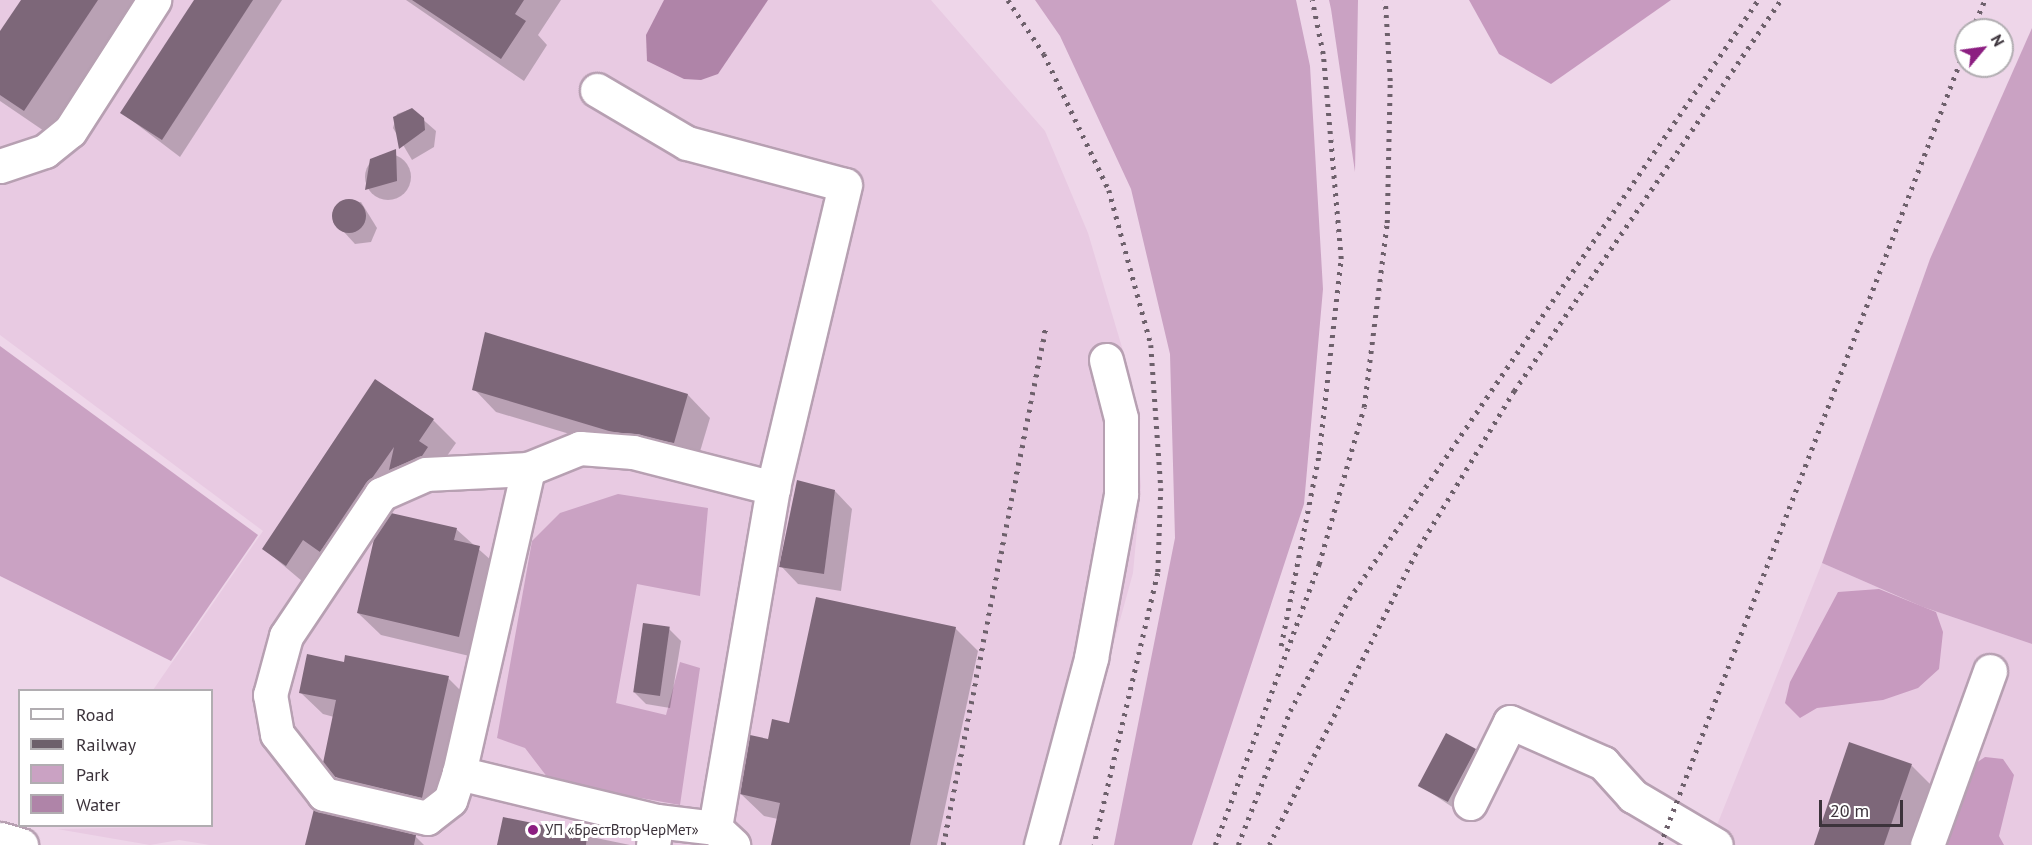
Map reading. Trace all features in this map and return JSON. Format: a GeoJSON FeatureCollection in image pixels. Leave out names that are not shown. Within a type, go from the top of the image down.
{"type":"FeatureCollection","features":[{"type":"Feature","properties":{"kind":"street"},"geometry":{"type":"LineString","coordinates":[[0,166],[45,151],[70,131],[154,0]]}},
{"type":"Feature","properties":{"kind":"street"},"geometry":{"type":"LineString","coordinates":[[459,774],[655,833],[724,837],[773,488],[845,185],[687,143],[597,90]]}},
{"type":"Feature","properties":{"kind":"street"},"geometry":{"type":"LineString","coordinates":[[1041,845],[1090,658],[1121,494],[1121,418],[1106,360]]}},
{"type":"Feature","properties":{"kind":"street"},"geometry":{"type":"LineString","coordinates":[[528,469],[459,774],[450,800],[427,818],[324,794],[277,734],[270,695],[286,636],[381,494],[426,474],[528,469],[580,448],[633,452],[773,488]]}},
{"type":"Feature","properties":{"kind":"street"},"geometry":{"type":"LineString","coordinates":[[1927,845],[1990,671]]}},
{"type":"Feature","properties":{"kind":"street"},"geometry":{"type":"LineString","coordinates":[[1470,803],[1510,722],[1603,763],[1633,796],[1716,845]]}},
{"type":"Feature","properties":{"kind":"street"},"geometry":{"type":"LineString","coordinates":[[0,839],[21,845]]}},
{"type":"Feature","properties":{"kind":"shaded area","name":"УП «БрестВторЧерМет»"},"geometry":{"type":"Polygon","coordinates":[[[0,0],[931,0],[1045,131],[1088,233],[1132,381],[1141,486],[1133,573],[1058,845],[210,845],[179,840],[150,845],[57,829],[213,827],[213,689],[154,689],[263,531],[0,335],[0,0]]]}},
{"type":"Feature","properties":{"kind":"shaded area"},"geometry":{"type":"Polygon","coordinates":[[[1469,0],[1671,0],[1551,84],[1499,54],[1469,0]]]}},
{"type":"Feature","properties":{"kind":"shaded area"},"geometry":{"type":"Polygon","coordinates":[[[1822,563],[1923,607],[2032,644],[2032,845],[1709,845],[1822,563]]]}},
{"type":"Feature","properties":{"kind":"shaded area"},"geometry":{"type":"Polygon","coordinates":[[[1879,589],[1936,612],[1943,632],[1939,669],[1918,688],[1883,700],[1817,708],[1800,718],[1785,703],[1790,682],[1838,592],[1879,589]]]}},
{"type":"Feature","properties":{"kind":"shaded area"},"geometry":{"type":"Polygon","coordinates":[[[1985,757],[2003,759],[2014,775],[1999,836],[2004,845],[1946,845],[1976,763],[1985,757]]]}},
{"type":"Feature","properties":{"kind":"green space"},"geometry":{"type":"Polygon","coordinates":[[[1035,0],[1296,0],[1310,66],[1323,289],[1304,504],[1192,845],[1114,845],[1175,538],[1170,354],[1131,189],[1060,36],[1035,0]]]}},
{"type":"Feature","properties":{"kind":"green space"},"geometry":{"type":"Polygon","coordinates":[[[1329,0],[1358,0],[1355,172],[1331,9],[1329,0]]]}},
{"type":"Feature","properties":{"kind":"green space"},"geometry":{"type":"Polygon","coordinates":[[[2032,28],[2032,644],[1923,607],[1822,563],[1930,259],[2010,78],[2014,78],[2014,69],[2032,28]]]}},
{"type":"Feature","properties":{"kind":"green space"},"geometry":{"type":"Polygon","coordinates":[[[0,346],[258,535],[171,661],[0,576],[0,346]]]}},
{"type":"Feature","properties":{"kind":"green space"},"geometry":{"type":"Polygon","coordinates":[[[618,494],[708,508],[700,596],[637,584],[616,703],[666,715],[680,662],[700,668],[680,805],[551,782],[525,748],[497,738],[532,541],[560,513],[618,494]]]}},
{"type":"Feature","properties":{"kind":"water"},"geometry":{"type":"Polygon","coordinates":[[[664,0],[768,0],[718,74],[701,80],[684,79],[647,61],[646,35],[664,0]]]}},
{"type":"Feature","properties":{"kind":"building"},"geometry":{"type":"Polygon","coordinates":[[[21,0],[98,0],[24,111],[0,95],[0,31],[21,0]]]}},
{"type":"Feature","properties":{"kind":"building"},"geometry":{"type":"Polygon","coordinates":[[[194,0],[253,0],[162,140],[120,113],[194,0]]]}},
{"type":"Feature","properties":{"kind":"building"},"geometry":{"type":"Polygon","coordinates":[[[412,0],[524,0],[515,14],[526,21],[501,59],[412,0]]]}},
{"type":"Feature","properties":{"kind":"building"},"geometry":{"type":"Polygon","coordinates":[[[412,108],[424,118],[425,130],[399,149],[393,117],[412,108]]]}},
{"type":"Feature","properties":{"kind":"building"},"geometry":{"type":"Polygon","coordinates":[[[396,149],[397,181],[365,190],[370,159],[396,149]]]}},
{"type":"Feature","properties":{"kind":"building"},"geometry":{"type":"Polygon","coordinates":[[[349,199],[361,204],[366,216],[361,228],[349,233],[337,228],[332,216],[337,204],[349,199]]]}},
{"type":"Feature","properties":{"kind":"building"},"geometry":{"type":"Polygon","coordinates":[[[485,332],[688,394],[674,443],[609,431],[472,390],[485,332]]]}},
{"type":"Feature","properties":{"kind":"building"},"geometry":{"type":"Polygon","coordinates":[[[375,379],[434,419],[419,441],[428,447],[422,456],[389,470],[394,447],[320,552],[303,540],[286,566],[262,549],[375,379]]]}},
{"type":"Feature","properties":{"kind":"building"},"geometry":{"type":"Polygon","coordinates":[[[797,480],[835,490],[824,574],[779,567],[797,480]]]}},
{"type":"Feature","properties":{"kind":"building"},"geometry":{"type":"Polygon","coordinates":[[[391,513],[457,528],[454,540],[480,546],[459,637],[357,613],[374,539],[391,513]]]}},
{"type":"Feature","properties":{"kind":"building"},"geometry":{"type":"Polygon","coordinates":[[[816,597],[956,627],[910,845],[771,845],[780,803],[740,794],[750,735],[768,739],[772,719],[789,723],[816,597]]]}},
{"type":"Feature","properties":{"kind":"building"},"geometry":{"type":"Polygon","coordinates":[[[643,623],[670,627],[660,696],[633,692],[643,623]]]}},
{"type":"Feature","properties":{"kind":"building"},"geometry":{"type":"Polygon","coordinates":[[[307,654],[344,662],[345,655],[449,676],[422,798],[335,777],[323,763],[336,700],[299,693],[307,654]]]}},
{"type":"Feature","properties":{"kind":"building"},"geometry":{"type":"Polygon","coordinates":[[[1446,733],[1476,749],[1448,802],[1418,786],[1446,733]]]}},
{"type":"Feature","properties":{"kind":"building"},"geometry":{"type":"Polygon","coordinates":[[[1849,742],[1912,764],[1884,845],[1814,845],[1849,742]]]}},
{"type":"Feature","properties":{"kind":"building"},"geometry":{"type":"Polygon","coordinates":[[[314,809],[416,835],[414,845],[305,845],[314,809]]]}},
{"type":"Feature","properties":{"kind":"building","name":"УП «БрестВторЧерМет»"},"geometry":{"type":"Polygon","coordinates":[[[503,817],[587,834],[586,845],[497,845],[503,817]]]}},
{"type":"Feature","properties":{"kind":"railway"},"geometry":{"type":"LineString","coordinates":[[1008,0],[1044,54],[1109,190],[1151,345],[1161,488],[1158,573],[1094,845]]}},
{"type":"Feature","properties":{"kind":"railway"},"geometry":{"type":"LineString","coordinates":[[1281,646],[1319,454],[1341,259],[1323,54],[1312,0]]}},
{"type":"Feature","properties":{"kind":"railway"},"geometry":{"type":"LineString","coordinates":[[1215,845],[1319,564],[1364,407],[1387,223],[1390,81],[1385,0]]}},
{"type":"Feature","properties":{"kind":"railway"},"geometry":{"type":"LineString","coordinates":[[1238,845],[1290,711],[1349,599],[1758,0]]}},
{"type":"Feature","properties":{"kind":"railway"},"geometry":{"type":"LineString","coordinates":[[1269,845],[1419,547],[1514,391],[1781,0]]}},
{"type":"Feature","properties":{"kind":"railway"},"geometry":{"type":"LineString","coordinates":[[1977,18],[1985,0]]}},
{"type":"Feature","properties":{"kind":"railway"},"geometry":{"type":"LineString","coordinates":[[1660,845],[1954,77]]}},
{"type":"Feature","properties":{"kind":"railway"},"geometry":{"type":"LineString","coordinates":[[943,845],[1045,330]]}},
{"type":"Feature","properties":{"kind":"place","name":"УП «БрестВторЧерМет»"},"geometry":{"type":"Point","coordinates":[533,830]}}]}
